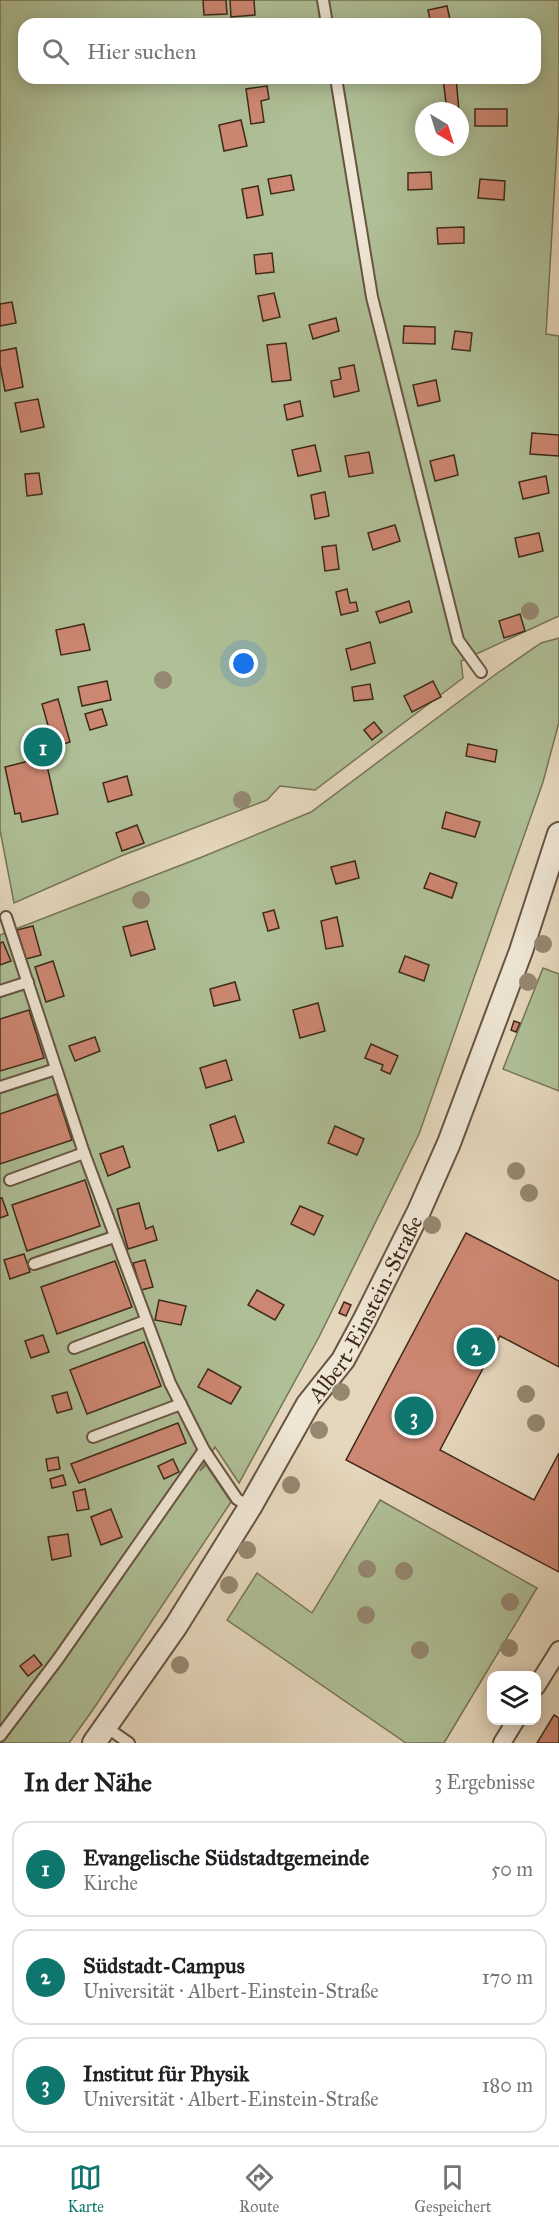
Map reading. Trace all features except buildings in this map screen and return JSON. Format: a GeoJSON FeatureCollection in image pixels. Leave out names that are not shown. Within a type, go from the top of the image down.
{"type":"FeatureCollection","features":[{"type":"Feature","properties":{"kind":"street","name":"Albert-Einstein-Straße"},"geometry":{"type":"LineString","coordinates":[[100,1735],[176,1626],[250,1507],[308,1404],[343,1360],[419,1211],[449,1143],[521,951],[559,834]]}},
{"type":"Feature","properties":{"kind":"street"},"geometry":{"type":"LineString","coordinates":[[541,1680],[559,1650]]}},
{"type":"Feature","properties":{"kind":"street"},"geometry":{"type":"LineString","coordinates":[[502,1743],[513,1725]]}},
{"type":"Feature","properties":{"kind":"lane"},"geometry":{"type":"LineString","coordinates":[[323,0],[326,18]]}},
{"type":"Feature","properties":{"kind":"lane"},"geometry":{"type":"LineString","coordinates":[[337,84],[372,297],[458,640],[481,672]]}},
{"type":"Feature","properties":{"kind":"lane"},"geometry":{"type":"LineString","coordinates":[[6,917],[84,1153],[145,1320],[181,1404],[204,1450],[237,1499],[250,1507]]}},
{"type":"Feature","properties":{"kind":"lane"},"geometry":{"type":"LineString","coordinates":[[0,991],[28,982]]}},
{"type":"Feature","properties":{"kind":"lane"},"geometry":{"type":"LineString","coordinates":[[0,1087],[56,1069]]}},
{"type":"Feature","properties":{"kind":"lane"},"geometry":{"type":"LineString","coordinates":[[10,1180],[84,1153]]}},
{"type":"Feature","properties":{"kind":"lane"},"geometry":{"type":"LineString","coordinates":[[34,1264],[114,1237]]}},
{"type":"Feature","properties":{"kind":"lane"},"geometry":{"type":"LineString","coordinates":[[74,1348],[145,1320]]}},
{"type":"Feature","properties":{"kind":"lane"},"geometry":{"type":"LineString","coordinates":[[93,1437],[181,1404]]}},
{"type":"Feature","properties":{"kind":"lane"},"geometry":{"type":"LineString","coordinates":[[0,1736],[58,1659],[204,1450]]}},
{"type":"Feature","properties":{"kind":"lane"},"geometry":{"type":"LineString","coordinates":[[100,1735],[129,1743]]}},
{"type":"Feature","properties":{"kind":"green space"},"geometry":{"type":"Polygon","coordinates":[[[0,0],[559,0],[559,111],[546,334],[559,336],[559,616],[461,661],[463,678],[315,790],[280,786],[267,800],[121,856],[14,903],[0,830],[0,0]]]}},
{"type":"Feature","properties":{"kind":"green space"},"geometry":{"type":"Polygon","coordinates":[[[559,638],[559,722],[543,782],[419,1134],[319,1337],[239,1483],[215,1447],[200,1471],[206,1465],[231,1502],[69,1743],[0,1743],[0,935],[311,812],[496,674],[541,643],[559,638]]]}},
{"type":"Feature","properties":{"kind":"green space"},"geometry":{"type":"Polygon","coordinates":[[[543,968],[559,974],[559,1091],[503,1069],[543,968]]]}},
{"type":"Feature","properties":{"kind":"green space"},"geometry":{"type":"Polygon","coordinates":[[[380,1500],[537,1588],[444,1743],[406,1743],[227,1620],[257,1573],[312,1613],[380,1500]]]}},
{"type":"Feature","properties":{"kind":"place","name":"Evangelische Südstadtgemeinde"},"geometry":{"type":"Point","coordinates":[43,747]}},
{"type":"Feature","properties":{"kind":"place","name":"Südstadt-Campus"},"geometry":{"type":"Point","coordinates":[476,1347]}},
{"type":"Feature","properties":{"kind":"place","name":"Institut für Physik"},"geometry":{"type":"Point","coordinates":[414,1416]}}]}
